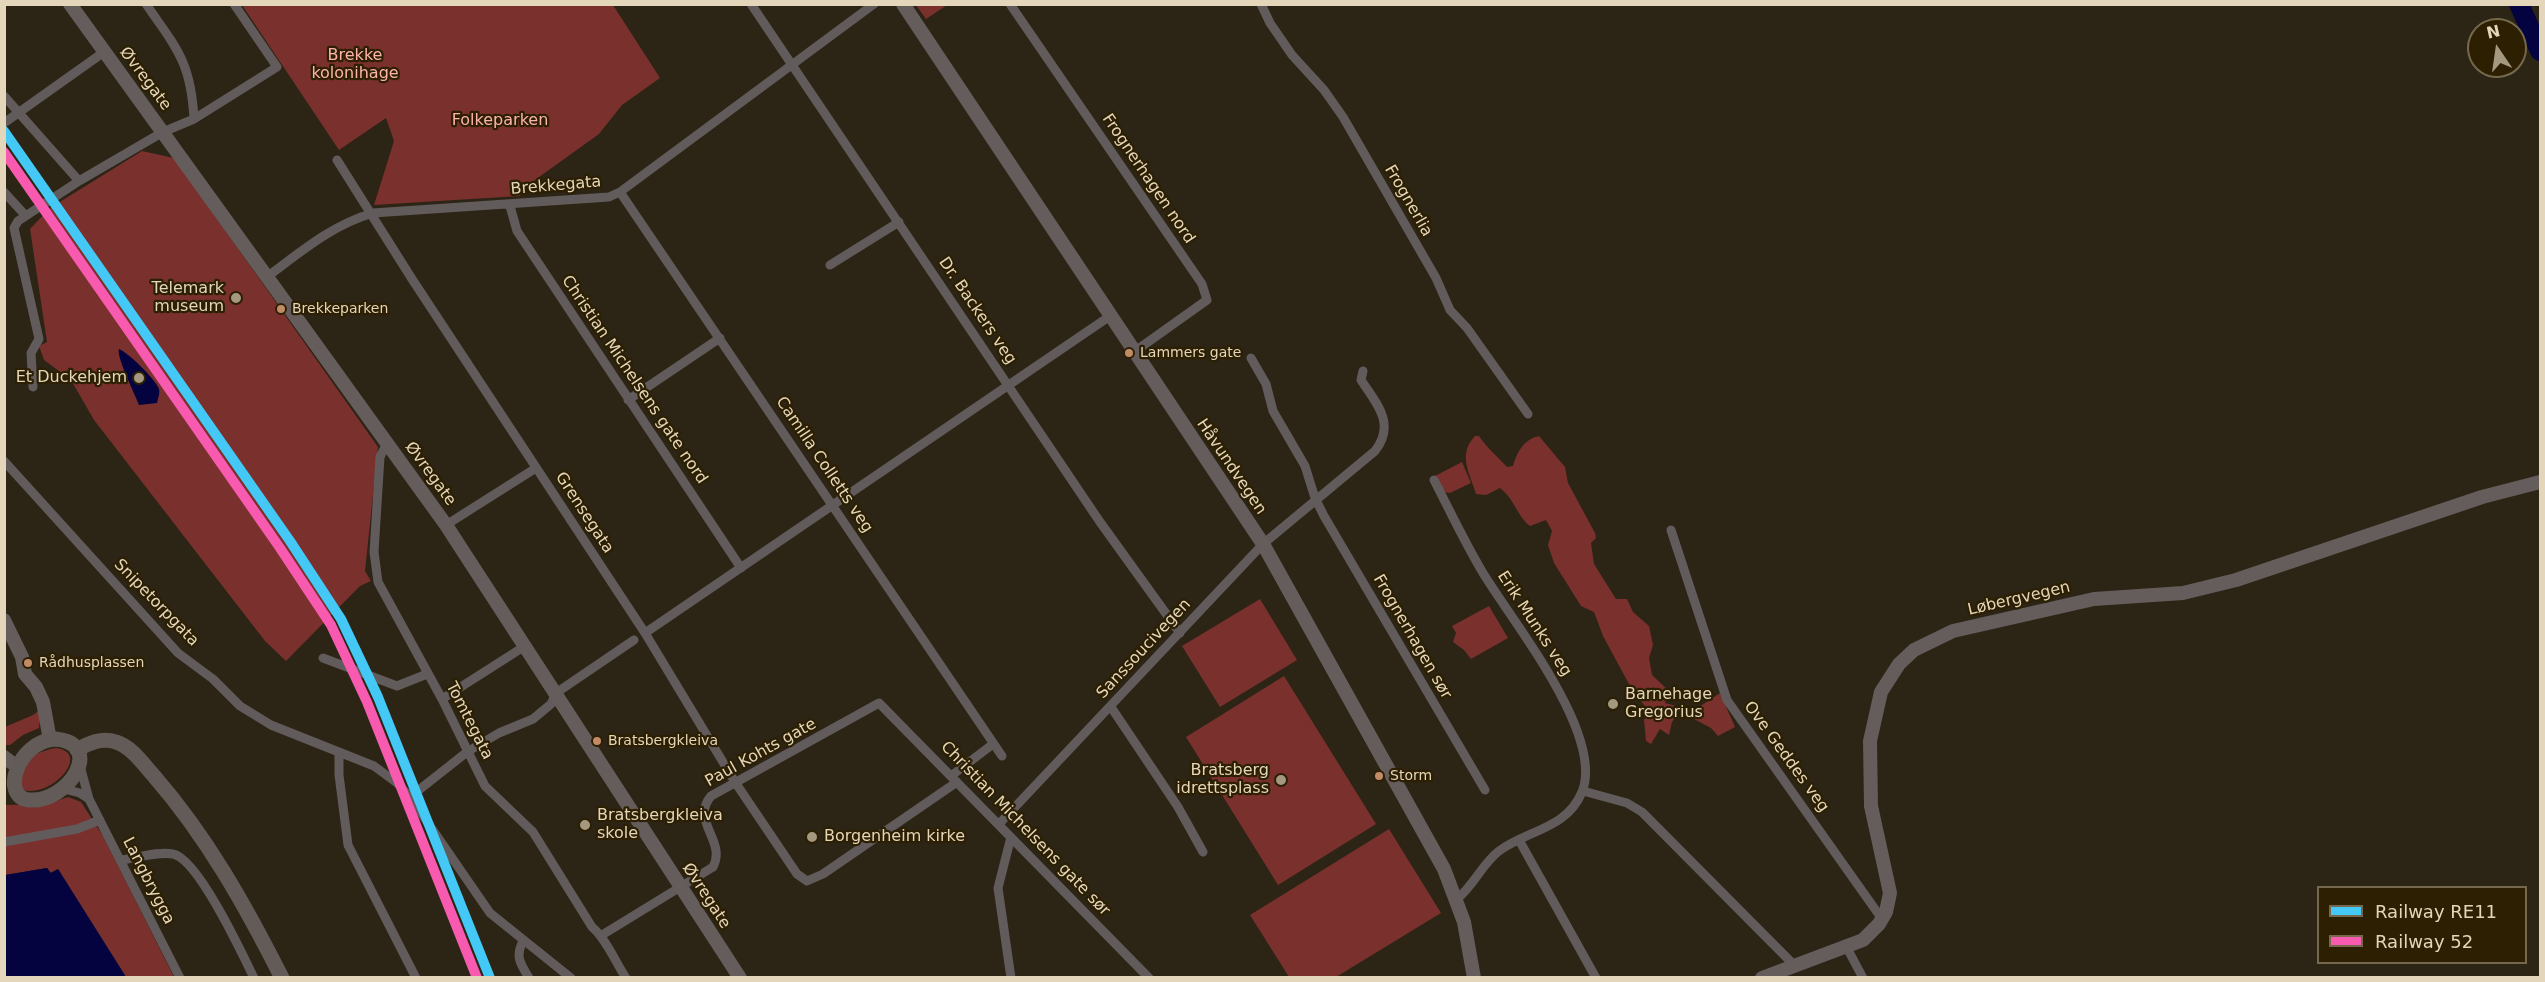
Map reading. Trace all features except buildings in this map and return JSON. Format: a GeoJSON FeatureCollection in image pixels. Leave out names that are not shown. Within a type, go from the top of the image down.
{"type":"FeatureCollection","features":[{"type":"Feature","properties":{"kind":"main road"},"geometry":{"type":"LineString","coordinates":[[50,740],[64,740],[77,750],[80,766],[75,778],[64,789],[39,800],[12,799],[7,770],[30,747],[50,740]]}},
{"type":"Feature","properties":{"kind":"main road"},"geometry":{"type":"LineString","coordinates":[[77,750],[93,742],[110,741],[125,746],[139,759],[188,817],[226,873],[282,978]]}},
{"type":"Feature","properties":{"kind":"street","name":"Øvregate"},"geometry":{"type":"LineString","coordinates":[[70,4],[446,525],[740,978]]}},
{"type":"Feature","properties":{"kind":"street"},"geometry":{"type":"LineString","coordinates":[[146,4],[186,65],[194,119]]}},
{"type":"Feature","properties":{"kind":"street"},"geometry":{"type":"LineString","coordinates":[[33,387],[31,353],[39,339],[14,228],[25,215],[80,181],[163,132],[194,119],[277,67],[234,4]]}},
{"type":"Feature","properties":{"kind":"street","name":"Dr. Backers veg"},"geometry":{"type":"LineString","coordinates":[[751,4],[1100,522],[1180,633]]}},
{"type":"Feature","properties":{"kind":"street","name":"Brekkegata"},"geometry":{"type":"LineString","coordinates":[[268,276],[332,229],[349,220],[373,213],[597,200],[620,192],[874,4]]}},
{"type":"Feature","properties":{"kind":"street","name":"Håvundvegen"},"geometry":{"type":"LineString","coordinates":[[903,4],[1263,544],[1433,849],[1457,899],[1469,940],[1474,978]]}},
{"type":"Feature","properties":{"kind":"street","name":"Frognerhagen nord"},"geometry":{"type":"LineString","coordinates":[[1010,4],[1202,284],[1207,300],[1134,352]]}},
{"type":"Feature","properties":{"kind":"street","name":"Frognerlia"},"geometry":{"type":"LineString","coordinates":[[1261,4],[1270,23],[1292,55],[1324,90],[1343,117],[1436,278],[1450,310],[1467,328],[1528,414]]}},
{"type":"Feature","properties":{"kind":"street"},"geometry":{"type":"LineString","coordinates":[[4,123],[104,52]]}},
{"type":"Feature","properties":{"kind":"street"},"geometry":{"type":"LineString","coordinates":[[4,96],[80,181]]}},
{"type":"Feature","properties":{"kind":"street","name":"Grensegata"},"geometry":{"type":"LineString","coordinates":[[337,160],[373,213],[412,279],[645,633],[735,782],[797,874],[807,881],[823,874],[954,779]]}},
{"type":"Feature","properties":{"kind":"street"},"geometry":{"type":"LineString","coordinates":[[4,192],[25,215]]}},
{"type":"Feature","properties":{"kind":"street","name":"Camilla Colletts veg"},"geometry":{"type":"LineString","coordinates":[[620,192],[1002,756]]}},
{"type":"Feature","properties":{"kind":"street","name":"Christian Michelsens gate nord"},"geometry":{"type":"LineString","coordinates":[[510,206],[517,231],[741,568]]}},
{"type":"Feature","properties":{"kind":"street"},"geometry":{"type":"LineString","coordinates":[[831,265],[899,222]]}},
{"type":"Feature","properties":{"kind":"street"},"geometry":{"type":"LineString","coordinates":[[645,633],[1110,316]]}},
{"type":"Feature","properties":{"kind":"street"},"geometry":{"type":"LineString","coordinates":[[628,400],[720,338]]}},
{"type":"Feature","properties":{"kind":"street"},"geometry":{"type":"LineString","coordinates":[[1251,358],[1266,384],[1273,411],[1305,466],[1315,498]]}},
{"type":"Feature","properties":{"kind":"street","name":"Sanssoucivegen"},"geometry":{"type":"LineString","coordinates":[[999,825],[1263,544],[1315,498],[1375,451],[1383,441],[1385,433],[1383,416],[1361,380],[1363,370]]}},
{"type":"Feature","properties":{"kind":"street","name":"Tomtegata"},"geometry":{"type":"LineString","coordinates":[[387,443],[380,457],[375,570],[378,582],[442,699],[485,786],[498,801],[526,823],[592,927],[602,935],[607,950],[626,978]]}},
{"type":"Feature","properties":{"kind":"street","name":"Snipetorpgata"},"geometry":{"type":"LineString","coordinates":[[4,461],[178,653],[213,679],[248,713],[271,725],[374,766],[397,783],[410,796],[490,913],[571,978]]}},
{"type":"Feature","properties":{"kind":"street"},"geometry":{"type":"LineString","coordinates":[[446,525],[536,468]]}},
{"type":"Feature","properties":{"kind":"street","name":"Erik Munks veg"},"geometry":{"type":"LineString","coordinates":[[1434,480],[1481,570],[1552,678],[1569,710],[1582,746],[1585,765],[1583,791]]}},
{"type":"Feature","properties":{"kind":"street","name":"Løbergvegen"},"geometry":{"type":"LineString","coordinates":[[1762,978],[1847,948],[1863,940],[1882,919],[1890,893],[1871,806],[1870,741],[1881,692],[1899,664],[1914,650],[1953,631],[2094,599],[2183,593],[2236,580],[2482,497],[2541,482]]}},
{"type":"Feature","properties":{"kind":"street","name":"Frognerhagen sør"},"geometry":{"type":"LineString","coordinates":[[1315,498],[1485,790]]}},
{"type":"Feature","properties":{"kind":"street","name":"Ove Geddes veg"},"geometry":{"type":"LineString","coordinates":[[1671,530],[1727,700],[1882,919]]}},
{"type":"Feature","properties":{"kind":"street"},"geometry":{"type":"LineString","coordinates":[[4,620],[22,657],[25,674],[36,687],[47,713],[50,740]]}},
{"type":"Feature","properties":{"kind":"street"},"geometry":{"type":"LineString","coordinates":[[410,796],[467,752],[499,733],[533,718],[551,704],[556,693],[634,640]]}},
{"type":"Feature","properties":{"kind":"street"},"geometry":{"type":"LineString","coordinates":[[442,699],[525,646]]}},
{"type":"Feature","properties":{"kind":"street"},"geometry":{"type":"LineString","coordinates":[[323,658],[397,686],[427,674]]}},
{"type":"Feature","properties":{"kind":"street","name":"Paul Kohts gate"},"geometry":{"type":"LineString","coordinates":[[602,935],[713,867],[718,850],[703,815],[704,804],[711,796],[879,703]]}},
{"type":"Feature","properties":{"kind":"street","name":"Christian Michelsens gate sør"},"geometry":{"type":"LineString","coordinates":[[879,703],[1149,978]]}},
{"type":"Feature","properties":{"kind":"street"},"geometry":{"type":"LineString","coordinates":[[1111,707],[1179,807],[1203,852]]}},
{"type":"Feature","properties":{"kind":"street"},"geometry":{"type":"LineString","coordinates":[[954,779],[993,744]]}},
{"type":"Feature","properties":{"kind":"street"},"geometry":{"type":"LineString","coordinates":[[339,752],[348,845],[416,978]]}},
{"type":"Feature","properties":{"kind":"street","name":"Langbrygga"},"geometry":{"type":"LineString","coordinates":[[80,766],[89,799],[180,978]]}},
{"type":"Feature","properties":{"kind":"street"},"geometry":{"type":"LineString","coordinates":[[64,789],[80,793],[89,799]]}},
{"type":"Feature","properties":{"kind":"street"},"geometry":{"type":"LineString","coordinates":[[1457,899],[1472,886],[1489,861],[1499,851],[1555,824],[1568,814],[1583,791],[1626,803],[1642,812],[1795,966]]}},
{"type":"Feature","properties":{"kind":"street"},"geometry":{"type":"LineString","coordinates":[[4,842],[77,830],[100,820]]}},
{"type":"Feature","properties":{"kind":"street"},"geometry":{"type":"LineString","coordinates":[[1011,837],[998,888],[1011,978]]}},
{"type":"Feature","properties":{"kind":"street"},"geometry":{"type":"LineString","coordinates":[[1519,840],[1596,978]]}},
{"type":"Feature","properties":{"kind":"street"},"geometry":{"type":"LineString","coordinates":[[121,861],[167,854],[185,861],[216,904],[254,978]]}},
{"type":"Feature","properties":{"kind":"street"},"geometry":{"type":"LineString","coordinates":[[523,941],[517,952],[518,959],[529,978]]}},
{"type":"Feature","properties":{"kind":"street"},"geometry":{"type":"LineString","coordinates":[[1847,948],[1863,978]]}},
{"type":"Feature","properties":{"kind":"green space","name":"Folkeparken"},"geometry":{"type":"Polygon","coordinates":[[[242,5],[613,5],[660,78],[622,105],[599,134],[521,190],[520,196],[374,205],[394,141],[386,118],[339,150],[242,5]]]}},
{"type":"Feature","properties":{"kind":"green space"},"geometry":{"type":"Polygon","coordinates":[[[916,5],[947,5],[926,19],[916,5]]]}},
{"type":"Feature","properties":{"kind":"green space","name":"Brekkeparken"},"geometry":{"type":"Polygon","coordinates":[[[142,151],[174,158],[378,447],[365,571],[371,581],[360,586],[286,661],[265,641],[94,420],[71,380],[44,360],[39,346],[47,342],[30,229],[50,208],[142,151]]]}},
{"type":"Feature","properties":{"kind":"green space"},"geometry":{"type":"Polygon","coordinates":[[[1475,436],[1479,436],[1507,467],[1513,466],[1525,443],[1539,436],[1565,467],[1568,483],[1595,533],[1596,538],[1591,543],[1594,564],[1616,599],[1627,599],[1633,612],[1649,626],[1653,645],[1649,658],[1652,675],[1669,691],[1665,703],[1676,706],[1677,715],[1672,722],[1669,735],[1660,729],[1651,744],[1646,741],[1644,720],[1649,712],[1630,686],[1603,636],[1594,612],[1581,606],[1554,563],[1548,545],[1552,531],[1546,520],[1530,526],[1500,488],[1486,495],[1476,494],[1466,464],[1467,450],[1475,436]]]}},
{"type":"Feature","properties":{"kind":"green space"},"geometry":{"type":"Polygon","coordinates":[[[1462,462],[1471,483],[1450,493],[1444,492],[1435,476],[1462,462]]]}},
{"type":"Feature","properties":{"kind":"green space"},"geometry":{"type":"Polygon","coordinates":[[[1260,599],[1297,660],[1220,707],[1182,646],[1260,599]]]}},
{"type":"Feature","properties":{"kind":"green space"},"geometry":{"type":"Polygon","coordinates":[[[1489,606],[1508,638],[1471,659],[1453,642],[1456,633],[1452,626],[1489,606]]]}},
{"type":"Feature","properties":{"kind":"green space","name":"Bratsberg idrettsplass"},"geometry":{"type":"Polygon","coordinates":[[[1284,676],[1376,824],[1278,885],[1186,737],[1284,676]]]}},
{"type":"Feature","properties":{"kind":"green space"},"geometry":{"type":"Polygon","coordinates":[[[1720,693],[1735,727],[1718,736],[1711,728],[1694,719],[1696,709],[1720,693]]]}},
{"type":"Feature","properties":{"kind":"green space"},"geometry":{"type":"Polygon","coordinates":[[[41,709],[39,728],[23,735],[10,745],[5,745],[5,727],[41,709]]]}},
{"type":"Feature","properties":{"kind":"green space"},"geometry":{"type":"Polygon","coordinates":[[[56,748],[66,752],[70,758],[69,766],[64,774],[45,788],[34,791],[23,790],[17,772],[34,756],[56,748]]]}},
{"type":"Feature","properties":{"kind":"green space"},"geometry":{"type":"Polygon","coordinates":[[[68,797],[81,802],[103,836],[174,977],[126,977],[58,869],[50,873],[47,868],[5,875],[5,805],[48,804],[68,797]]]}},
{"type":"Feature","properties":{"kind":"green space"},"geometry":{"type":"Polygon","coordinates":[[[1389,829],[1441,913],[1336,977],[1289,977],[1250,915],[1389,829]]]}},
{"type":"Feature","properties":{"kind":"shaded area"},"geometry":{"type":"Polygon","coordinates":[[[119,349],[148,373],[157,385],[159,394],[157,403],[139,405],[123,367],[119,349]]]}},
{"type":"Feature","properties":{"kind":"shaded area"},"geometry":{"type":"Polygon","coordinates":[[[47,868],[51,873],[58,869],[126,977],[5,977],[5,875],[47,868]]]}},
{"type":"Feature","properties":{"kind":"waterway"},"geometry":{"type":"LineString","coordinates":[[2519,4],[2540,51]]}},
{"type":"Feature","properties":{"kind":"rail line","name":"RE11"},"geometry":{"type":"LineString","coordinates":[[4,131],[290,541],[341,619],[378,697],[490,978]]}},
{"type":"Feature","properties":{"kind":"rail line","name":"52"},"geometry":{"type":"LineString","coordinates":[[4,152],[280,548],[331,625],[367,702],[477,978]]}},
{"type":"Feature","properties":{"kind":"place","name":"Telemark museum"},"geometry":{"type":"Point","coordinates":[236,298]}},
{"type":"Feature","properties":{"kind":"place","name":"Brekkeparken"},"geometry":{"type":"Point","coordinates":[281,309]}},
{"type":"Feature","properties":{"kind":"place","name":"Lammers gate"},"geometry":{"type":"Point","coordinates":[1129,353]}},
{"type":"Feature","properties":{"kind":"place","name":"Et Duckehjem"},"geometry":{"type":"Point","coordinates":[139,378]}},
{"type":"Feature","properties":{"kind":"place","name":"Rådhusplassen"},"geometry":{"type":"Point","coordinates":[28,663]}},
{"type":"Feature","properties":{"kind":"place","name":"Barnehage Gregorius"},"geometry":{"type":"Point","coordinates":[1613,704]}},
{"type":"Feature","properties":{"kind":"place","name":"Bratsbergkleiva"},"geometry":{"type":"Point","coordinates":[597,741]}},
{"type":"Feature","properties":{"kind":"place","name":"Storm"},"geometry":{"type":"Point","coordinates":[1379,776]}},
{"type":"Feature","properties":{"kind":"place","name":"Bratsberg idrettsplass"},"geometry":{"type":"Point","coordinates":[1281,780]}},
{"type":"Feature","properties":{"kind":"place","name":"Bratsbergkleiva skole"},"geometry":{"type":"Point","coordinates":[585,825]}},
{"type":"Feature","properties":{"kind":"place","name":"Borgenheim kirke"},"geometry":{"type":"Point","coordinates":[812,837]}},
{"type":"Feature","properties":{"kind":"park label","name":"Brekke kolonihage"},"geometry":{"type":"Point","coordinates":[355,65]}}]}
